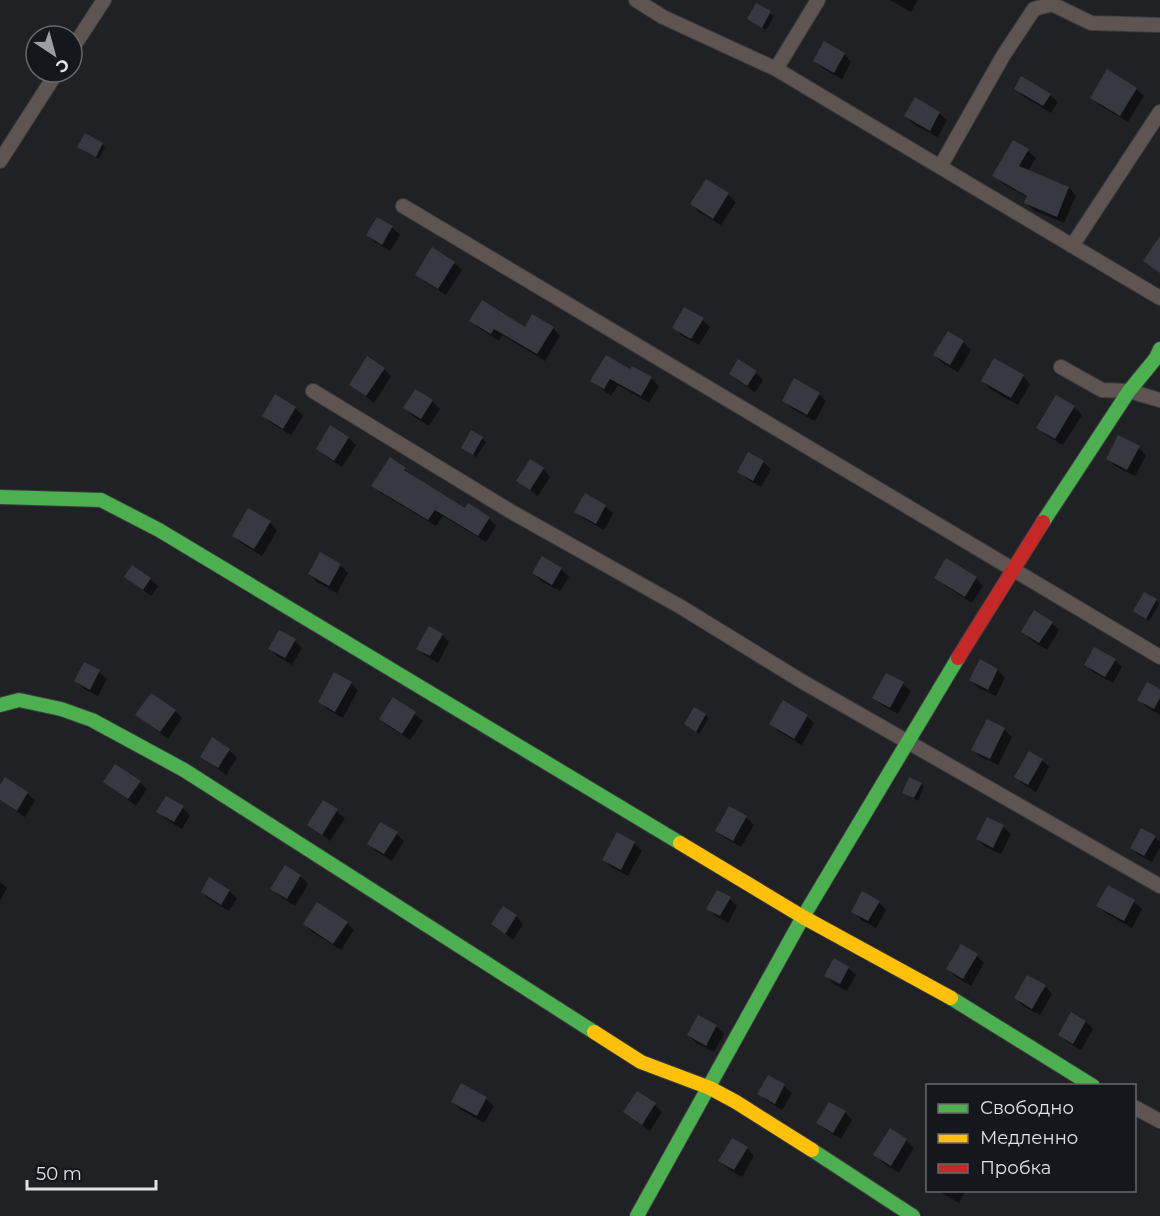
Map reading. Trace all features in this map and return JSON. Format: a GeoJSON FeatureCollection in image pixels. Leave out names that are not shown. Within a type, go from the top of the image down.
{"type":"FeatureCollection","features":[{"type":"Feature","properties":{"kind":"street"},"geometry":{"type":"LineString","coordinates":[[84,31],[104,0]]}},
{"type":"Feature","properties":{"kind":"street"},"geometry":{"type":"LineString","coordinates":[[636,0],[663,17],[776,69],[1160,298]]}},
{"type":"Feature","properties":{"kind":"street"},"geometry":{"type":"LineString","coordinates":[[776,69],[818,0]]}},
{"type":"Feature","properties":{"kind":"street"},"geometry":{"type":"LineString","coordinates":[[940,167],[1003,56],[1034,9],[1052,4],[1091,23],[1160,25]]}},
{"type":"Feature","properties":{"kind":"street"},"geometry":{"type":"LineString","coordinates":[[0,161],[49,84]]}},
{"type":"Feature","properties":{"kind":"street"},"geometry":{"type":"LineString","coordinates":[[1072,246],[1160,112]]}},
{"type":"Feature","properties":{"kind":"street"},"geometry":{"type":"LineString","coordinates":[[403,206],[1160,657]]}},
{"type":"Feature","properties":{"kind":"street"},"geometry":{"type":"LineString","coordinates":[[637,1216],[803,917],[907,741],[1012,570],[1129,392],[1160,350]]}},
{"type":"Feature","properties":{"kind":"street"},"geometry":{"type":"LineString","coordinates":[[1060,367],[1102,390],[1129,392],[1160,400]]}},
{"type":"Feature","properties":{"kind":"street"},"geometry":{"type":"LineString","coordinates":[[313,391],[510,511],[681,607],[803,682],[1160,886]]}},
{"type":"Feature","properties":{"kind":"street"},"geometry":{"type":"LineString","coordinates":[[0,497],[101,500],[159,530],[803,917],[926,983],[1090,1084]]}},
{"type":"Feature","properties":{"kind":"street"},"geometry":{"type":"LineString","coordinates":[[0,705],[19,700],[61,710],[102,726],[184,770],[641,1062],[710,1088],[767,1120],[913,1216]]}},
{"type":"Feature","properties":{"kind":"street"},"geometry":{"type":"LineString","coordinates":[[1136,1108],[1160,1121]]}},
{"type":"Feature","properties":{"kind":"building"},"geometry":{"type":"Polygon","coordinates":[[[756,3],[771,11],[762,28],[747,19],[756,3]]]}},
{"type":"Feature","properties":{"kind":"building"},"geometry":{"type":"Polygon","coordinates":[[[824,41],[845,53],[834,73],[813,61],[824,41]]]}},
{"type":"Feature","properties":{"kind":"building"},"geometry":{"type":"Polygon","coordinates":[[[1107,69],[1137,88],[1120,116],[1090,98],[1107,69]]]}},
{"type":"Feature","properties":{"kind":"building"},"geometry":{"type":"Polygon","coordinates":[[[1021,76],[1051,94],[1043,106],[1014,89],[1021,76]]]}},
{"type":"Feature","properties":{"kind":"building"},"geometry":{"type":"Polygon","coordinates":[[[915,97],[940,112],[930,131],[904,116],[915,97]]]}},
{"type":"Feature","properties":{"kind":"building"},"geometry":{"type":"Polygon","coordinates":[[[85,133],[103,143],[96,157],[77,147],[85,133]]]}},
{"type":"Feature","properties":{"kind":"building"},"geometry":{"type":"Polygon","coordinates":[[[1013,140],[1029,149],[1019,166],[1069,187],[1057,217],[1024,203],[1027,196],[992,176],[1013,140]]]}},
{"type":"Feature","properties":{"kind":"building"},"geometry":{"type":"Polygon","coordinates":[[[706,179],[729,193],[713,219],[690,204],[706,179]]]}},
{"type":"Feature","properties":{"kind":"building"},"geometry":{"type":"Polygon","coordinates":[[[377,217],[393,226],[382,245],[366,235],[377,217]]]}},
{"type":"Feature","properties":{"kind":"building"},"geometry":{"type":"Polygon","coordinates":[[[1160,236],[1160,273],[1143,261],[1160,236]]]}},
{"type":"Feature","properties":{"kind":"building"},"geometry":{"type":"Polygon","coordinates":[[[432,247],[455,262],[438,289],[415,275],[432,247]]]}},
{"type":"Feature","properties":{"kind":"building"},"geometry":{"type":"Polygon","coordinates":[[[482,300],[525,327],[532,314],[554,327],[537,354],[494,329],[491,334],[469,321],[482,300]]]}},
{"type":"Feature","properties":{"kind":"building"},"geometry":{"type":"Polygon","coordinates":[[[684,307],[704,318],[691,339],[672,328],[684,307]]]}},
{"type":"Feature","properties":{"kind":"building"},"geometry":{"type":"Polygon","coordinates":[[[948,331],[964,341],[950,365],[933,355],[948,331]]]}},
{"type":"Feature","properties":{"kind":"building"},"geometry":{"type":"Polygon","coordinates":[[[606,355],[630,369],[632,366],[652,377],[641,396],[610,379],[604,389],[590,381],[606,355]]]}},
{"type":"Feature","properties":{"kind":"building"},"geometry":{"type":"Polygon","coordinates":[[[367,356],[385,368],[366,396],[349,385],[367,356]]]}},
{"type":"Feature","properties":{"kind":"building"},"geometry":{"type":"Polygon","coordinates":[[[994,358],[1024,375],[1011,398],[981,381],[994,358]]]}},
{"type":"Feature","properties":{"kind":"building"},"geometry":{"type":"Polygon","coordinates":[[[738,359],[757,371],[747,386],[729,374],[738,359]]]}},
{"type":"Feature","properties":{"kind":"building"},"geometry":{"type":"Polygon","coordinates":[[[794,378],[820,393],[807,415],[782,401],[794,378]]]}},
{"type":"Feature","properties":{"kind":"building"},"geometry":{"type":"Polygon","coordinates":[[[415,389],[433,400],[421,419],[403,408],[415,389]]]}},
{"type":"Feature","properties":{"kind":"building"},"geometry":{"type":"Polygon","coordinates":[[[275,394],[296,407],[283,429],[262,416],[275,394]]]}},
{"type":"Feature","properties":{"kind":"building"},"geometry":{"type":"Polygon","coordinates":[[[1056,395],[1075,406],[1055,439],[1036,428],[1056,395]]]}},
{"type":"Feature","properties":{"kind":"building"},"geometry":{"type":"Polygon","coordinates":[[[330,425],[349,437],[334,461],[316,449],[330,425]]]}},
{"type":"Feature","properties":{"kind":"building"},"geometry":{"type":"Polygon","coordinates":[[[471,430],[483,437],[473,455],[461,448],[471,430]]]}},
{"type":"Feature","properties":{"kind":"building"},"geometry":{"type":"Polygon","coordinates":[[[1118,435],[1140,446],[1127,470],[1106,459],[1118,435]]]}},
{"type":"Feature","properties":{"kind":"building"},"geometry":{"type":"Polygon","coordinates":[[[748,452],[764,461],[753,481],[737,472],[748,452]]]}},
{"type":"Feature","properties":{"kind":"building"},"geometry":{"type":"Polygon","coordinates":[[[390,457],[406,468],[404,470],[465,508],[468,503],[490,517],[478,536],[435,510],[428,520],[371,486],[390,457]]]}},
{"type":"Feature","properties":{"kind":"building"},"geometry":{"type":"Polygon","coordinates":[[[530,459],[544,468],[530,490],[516,481],[530,459]]]}},
{"type":"Feature","properties":{"kind":"building"},"geometry":{"type":"Polygon","coordinates":[[[585,493],[606,505],[596,524],[574,512],[585,493]]]}},
{"type":"Feature","properties":{"kind":"building"},"geometry":{"type":"Polygon","coordinates":[[[248,508],[271,521],[254,549],[232,536],[248,508]]]}},
{"type":"Feature","properties":{"kind":"building"},"geometry":{"type":"Polygon","coordinates":[[[320,552],[341,564],[329,586],[308,574],[320,552]]]}},
{"type":"Feature","properties":{"kind":"building"},"geometry":{"type":"Polygon","coordinates":[[[542,556],[562,568],[552,585],[532,573],[542,556]]]}},
{"type":"Feature","properties":{"kind":"building"},"geometry":{"type":"Polygon","coordinates":[[[946,558],[977,577],[965,597],[934,578],[946,558]]]}},
{"type":"Feature","properties":{"kind":"building"},"geometry":{"type":"Polygon","coordinates":[[[132,565],[151,578],[143,590],[124,577],[132,565]]]}},
{"type":"Feature","properties":{"kind":"building"},"geometry":{"type":"Polygon","coordinates":[[[1144,592],[1157,599],[1146,619],[1133,611],[1144,592]]]}},
{"type":"Feature","properties":{"kind":"building"},"geometry":{"type":"Polygon","coordinates":[[[1034,610],[1053,622],[1039,643],[1021,632],[1034,610]]]}},
{"type":"Feature","properties":{"kind":"building"},"geometry":{"type":"Polygon","coordinates":[[[429,626],[443,634],[430,656],[416,649],[429,626]]]}},
{"type":"Feature","properties":{"kind":"building"},"geometry":{"type":"Polygon","coordinates":[[[279,630],[296,639],[285,658],[268,649],[279,630]]]}},
{"type":"Feature","properties":{"kind":"building"},"geometry":{"type":"Polygon","coordinates":[[[1094,647],[1116,659],[1105,677],[1084,665],[1094,647]]]}},
{"type":"Feature","properties":{"kind":"building"},"geometry":{"type":"Polygon","coordinates":[[[980,659],[998,669],[988,690],[969,680],[980,659]]]}},
{"type":"Feature","properties":{"kind":"building"},"geometry":{"type":"Polygon","coordinates":[[[84,662],[100,670],[90,690],[74,681],[84,662]]]}},
{"type":"Feature","properties":{"kind":"building"},"geometry":{"type":"Polygon","coordinates":[[[334,672],[352,682],[335,712],[318,702],[334,672]]]}},
{"type":"Feature","properties":{"kind":"building"},"geometry":{"type":"Polygon","coordinates":[[[886,673],[904,682],[890,708],[872,698],[886,673]]]}},
{"type":"Feature","properties":{"kind":"building"},"geometry":{"type":"Polygon","coordinates":[[[1147,682],[1160,689],[1160,698],[1154,709],[1137,700],[1147,682]]]}},
{"type":"Feature","properties":{"kind":"building"},"geometry":{"type":"Polygon","coordinates":[[[151,693],[176,710],[160,732],[135,715],[151,693]]]}},
{"type":"Feature","properties":{"kind":"building"},"geometry":{"type":"Polygon","coordinates":[[[393,697],[416,712],[402,734],[379,719],[393,697]]]}},
{"type":"Feature","properties":{"kind":"building"},"geometry":{"type":"Polygon","coordinates":[[[783,700],[808,715],[794,739],[769,724],[783,700]]]}},
{"type":"Feature","properties":{"kind":"building"},"geometry":{"type":"Polygon","coordinates":[[[694,707],[706,714],[696,732],[684,724],[694,707]]]}},
{"type":"Feature","properties":{"kind":"building"},"geometry":{"type":"Polygon","coordinates":[[[987,719],[1005,728],[990,759],[971,750],[987,719]]]}},
{"type":"Feature","properties":{"kind":"building"},"geometry":{"type":"Polygon","coordinates":[[[212,737],[230,749],[218,768],[200,757],[212,737]]]}},
{"type":"Feature","properties":{"kind":"building"},"geometry":{"type":"Polygon","coordinates":[[[1029,751],[1043,759],[1028,785],[1014,777],[1029,751]]]}},
{"type":"Feature","properties":{"kind":"building"},"geometry":{"type":"Polygon","coordinates":[[[115,764],[141,781],[128,799],[103,782],[115,764]]]}},
{"type":"Feature","properties":{"kind":"building"},"geometry":{"type":"Polygon","coordinates":[[[5,777],[28,792],[17,811],[0,800],[0,785],[5,777]]]}},
{"type":"Feature","properties":{"kind":"building"},"geometry":{"type":"Polygon","coordinates":[[[909,777],[922,783],[914,798],[902,793],[909,777]]]}},
{"type":"Feature","properties":{"kind":"building"},"geometry":{"type":"Polygon","coordinates":[[[166,796],[184,806],[174,822],[156,812],[166,796]]]}},
{"type":"Feature","properties":{"kind":"building"},"geometry":{"type":"Polygon","coordinates":[[[323,800],[338,809],[322,835],[307,825],[323,800]]]}},
{"type":"Feature","properties":{"kind":"building"},"geometry":{"type":"Polygon","coordinates":[[[729,806],[747,816],[733,841],[715,831],[729,806]]]}},
{"type":"Feature","properties":{"kind":"building"},"geometry":{"type":"Polygon","coordinates":[[[987,817],[1004,825],[993,848],[976,839],[987,817]]]}},
{"type":"Feature","properties":{"kind":"building"},"geometry":{"type":"Polygon","coordinates":[[[380,822],[398,832],[384,854],[367,844],[380,822]]]}},
{"type":"Feature","properties":{"kind":"building"},"geometry":{"type":"Polygon","coordinates":[[[1141,828],[1156,836],[1144,856],[1130,848],[1141,828]]]}},
{"type":"Feature","properties":{"kind":"building"},"geometry":{"type":"Polygon","coordinates":[[[617,832],[635,842],[621,870],[602,860],[617,832]]]}},
{"type":"Feature","properties":{"kind":"building"},"geometry":{"type":"Polygon","coordinates":[[[285,865],[301,875],[287,899],[270,889],[285,865]]]}},
{"type":"Feature","properties":{"kind":"building"},"geometry":{"type":"Polygon","coordinates":[[[209,877],[230,890],[221,905],[201,892],[209,877]]]}},
{"type":"Feature","properties":{"kind":"building"},"geometry":{"type":"Polygon","coordinates":[[[1108,885],[1135,900],[1124,921],[1096,906],[1108,885]]]}},
{"type":"Feature","properties":{"kind":"building"},"geometry":{"type":"Polygon","coordinates":[[[717,890],[731,897],[720,916],[706,909],[717,890]]]}},
{"type":"Feature","properties":{"kind":"building"},"geometry":{"type":"Polygon","coordinates":[[[862,891],[880,901],[868,921],[851,912],[862,891]]]}},
{"type":"Feature","properties":{"kind":"building"},"geometry":{"type":"Polygon","coordinates":[[[317,902],[348,922],[333,944],[303,924],[317,902]]]}},
{"type":"Feature","properties":{"kind":"building"},"geometry":{"type":"Polygon","coordinates":[[[503,906],[517,915],[505,934],[491,924],[503,906]]]}},
{"type":"Feature","properties":{"kind":"building"},"geometry":{"type":"Polygon","coordinates":[[[961,944],[978,954],[963,979],[946,969],[961,944]]]}},
{"type":"Feature","properties":{"kind":"building"},"geometry":{"type":"Polygon","coordinates":[[[834,958],[849,967],[840,984],[824,976],[834,958]]]}},
{"type":"Feature","properties":{"kind":"building"},"geometry":{"type":"Polygon","coordinates":[[[1027,975],[1046,985],[1032,1009],[1014,998],[1027,975]]]}},
{"type":"Feature","properties":{"kind":"building"},"geometry":{"type":"Polygon","coordinates":[[[1071,1012],[1086,1021],[1073,1044],[1058,1035],[1071,1012]]]}},
{"type":"Feature","properties":{"kind":"building"},"geometry":{"type":"Polygon","coordinates":[[[698,1015],[717,1025],[706,1046],[687,1035],[698,1015]]]}},
{"type":"Feature","properties":{"kind":"building"},"geometry":{"type":"Polygon","coordinates":[[[768,1075],[785,1084],[775,1104],[757,1094],[768,1075]]]}},
{"type":"Feature","properties":{"kind":"building"},"geometry":{"type":"Polygon","coordinates":[[[461,1083],[487,1097],[477,1116],[451,1102],[461,1083]]]}},
{"type":"Feature","properties":{"kind":"building"},"geometry":{"type":"Polygon","coordinates":[[[637,1091],[656,1103],[642,1125],[623,1112],[637,1091]]]}},
{"type":"Feature","properties":{"kind":"building"},"geometry":{"type":"Polygon","coordinates":[[[829,1102],[846,1111],[833,1133],[816,1123],[829,1102]]]}},
{"type":"Feature","properties":{"kind":"building"},"geometry":{"type":"Polygon","coordinates":[[[890,1128],[907,1139],[891,1166],[873,1155],[890,1128]]]}},
{"type":"Feature","properties":{"kind":"building"},"geometry":{"type":"Polygon","coordinates":[[[732,1138],[748,1147],[734,1170],[718,1161],[732,1138]]]}},
{"type":"Feature","properties":{"kind":"traffic: fast"},"geometry":{"type":"LineString","coordinates":[[1043,522],[1129,391],[1156,358],[1160,349]]}},
{"type":"Feature","properties":{"kind":"traffic: fast"},"geometry":{"type":"LineString","coordinates":[[0,497],[101,500],[159,530],[680,843]]}},
{"type":"Feature","properties":{"kind":"traffic: fast"},"geometry":{"type":"LineString","coordinates":[[637,1216],[803,917],[958,658]]}},
{"type":"Feature","properties":{"kind":"traffic: fast"},"geometry":{"type":"LineString","coordinates":[[0,705],[19,700],[61,709],[92,720],[184,770],[594,1032]]}},
{"type":"Feature","properties":{"kind":"traffic: fast"},"geometry":{"type":"LineString","coordinates":[[951,998],[1090,1084]]}},
{"type":"Feature","properties":{"kind":"traffic: fast"},"geometry":{"type":"LineString","coordinates":[[812,1150],[913,1216]]}},
{"type":"Feature","properties":{"kind":"traffic: slow"},"geometry":{"type":"LineString","coordinates":[[680,843],[803,917],[951,998]]}},
{"type":"Feature","properties":{"kind":"traffic: slow"},"geometry":{"type":"LineString","coordinates":[[594,1032],[641,1062],[710,1088],[736,1102],[812,1150]]}},
{"type":"Feature","properties":{"kind":"traffic: jam"},"geometry":{"type":"LineString","coordinates":[[958,658],[1043,522]]}}]}
